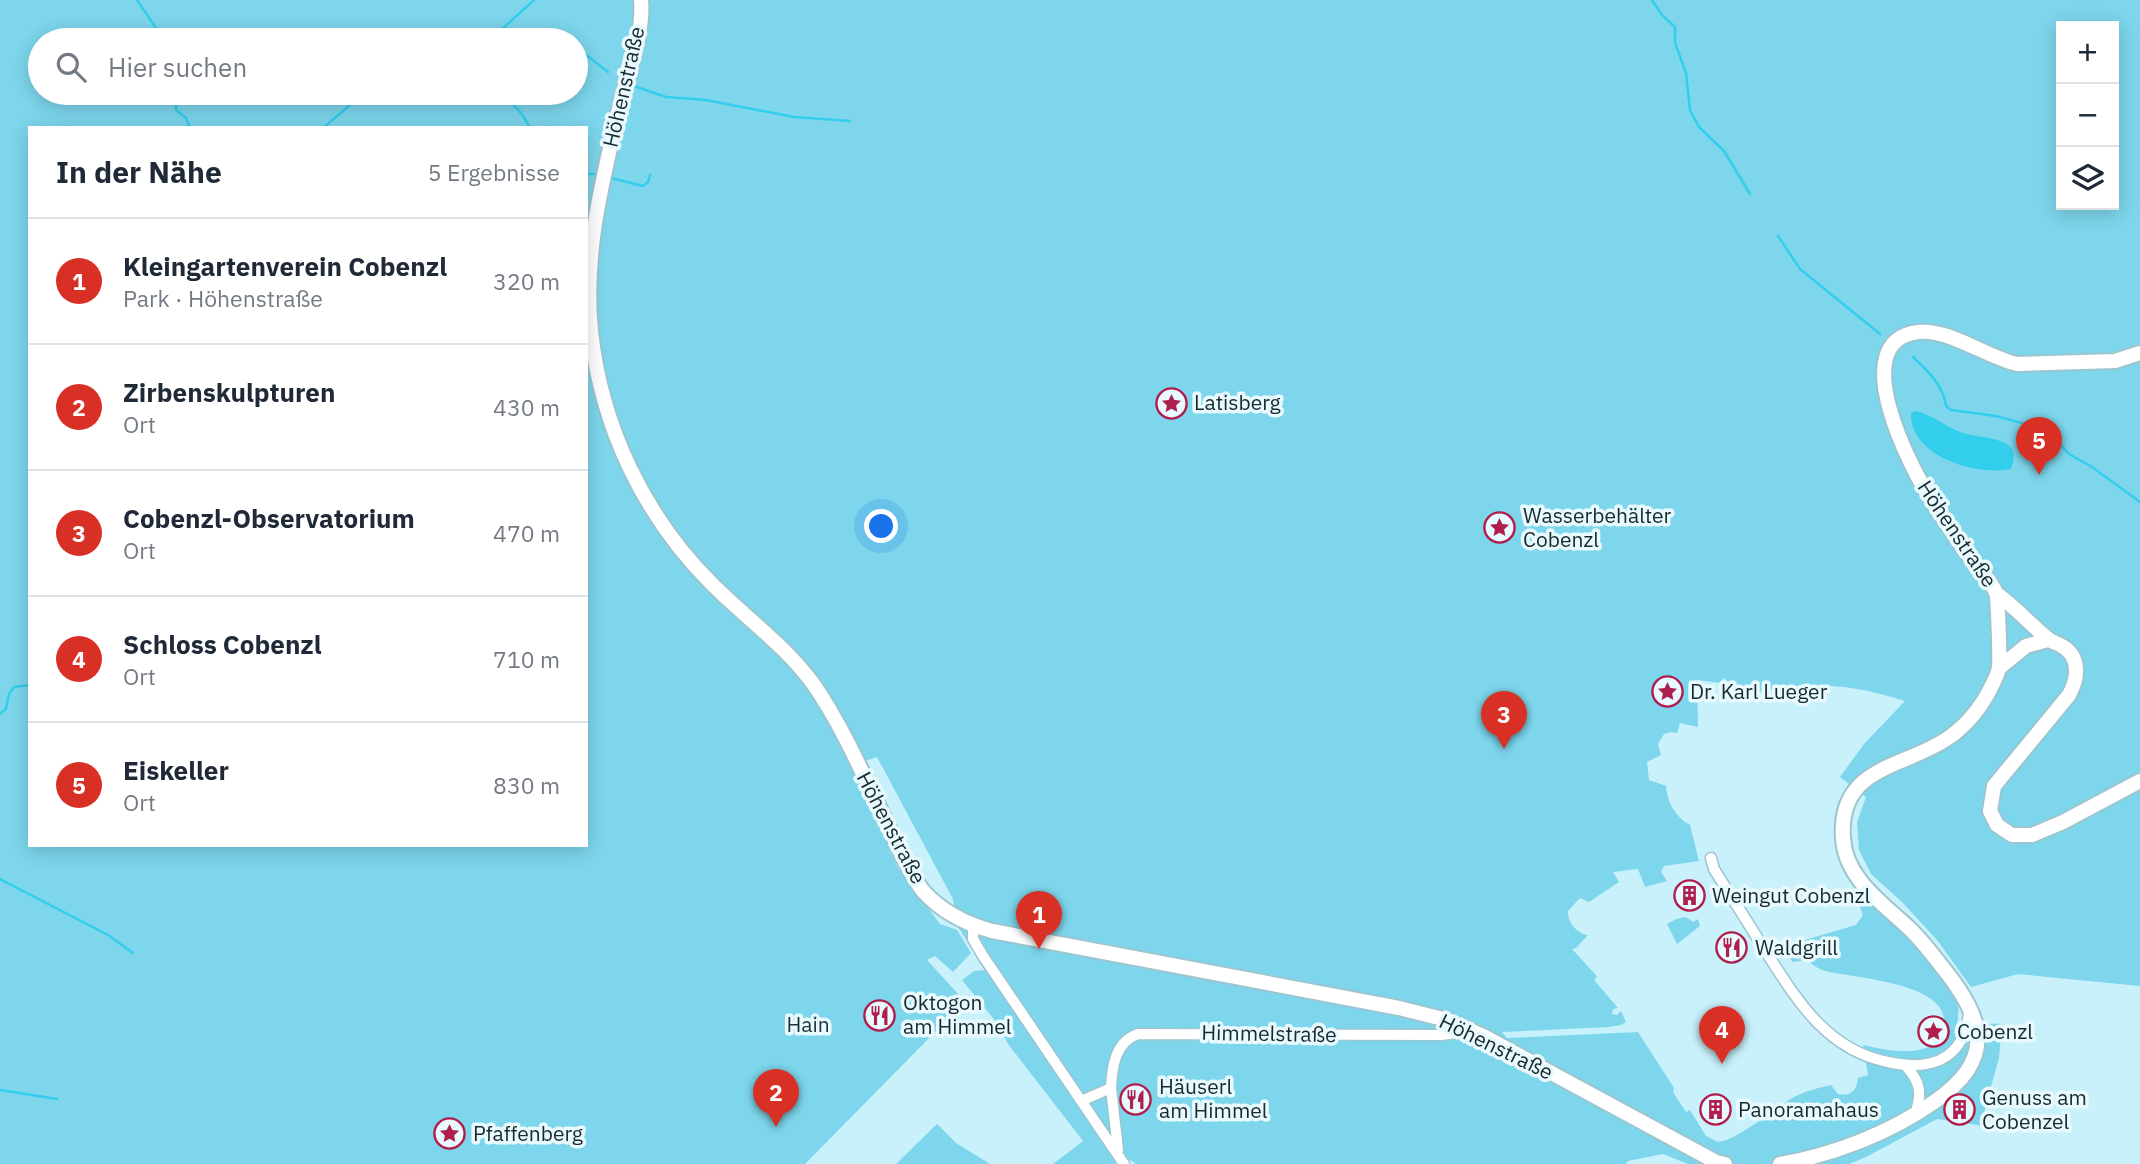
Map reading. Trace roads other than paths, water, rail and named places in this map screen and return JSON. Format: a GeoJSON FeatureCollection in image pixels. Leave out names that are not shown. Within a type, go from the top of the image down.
{"type":"FeatureCollection","features":[{"type":"Feature","properties":{"kind":"street","name":"Höhenstraße"},"geometry":{"type":"LineString","coordinates":[[641,0],[638,32],[599,193],[590,246],[591,334],[602,394],[620,449],[646,500],[678,546],[714,586],[787,653],[824,700],[922,889],[943,909],[973,926],[1435,1017],[1464,1028],[1663,1135],[1725,1164]]}},
{"type":"Feature","properties":{"kind":"street","name":"Höhenstraße"},"geometry":{"type":"LineString","coordinates":[[1780,1164],[1857,1142],[1915,1115],[1957,1085],[1972,1065],[1976,1049],[1977,1025],[1969,1004],[1928,949],[1853,872],[1846,857],[1842,828],[1850,800],[1863,782],[1877,771],[1928,749],[1958,730],[1977,711],[1999,668],[1997,594],[1945,521],[1910,462],[1893,419],[1885,388],[1883,368],[1887,353],[1901,337],[1931,331],[2003,361],[2017,364],[2115,361],[2140,353]]}},
{"type":"Feature","properties":{"kind":"street"},"geometry":{"type":"LineString","coordinates":[[1997,594],[2048,640],[2062,646],[2070,654],[2077,670],[2069,695],[1994,786],[1989,804],[1993,819],[2012,835],[2032,835],[2140,781]]}},
{"type":"Feature","properties":{"kind":"street"},"geometry":{"type":"LineString","coordinates":[[1999,668],[2026,646],[2048,640]]}},
{"type":"Feature","properties":{"kind":"street"},"geometry":{"type":"LineString","coordinates":[[1711,858],[1714,869],[1728,892],[1808,1015],[1845,1046],[1881,1061],[1905,1065],[1934,1063],[1951,1054],[1964,1037],[1969,1004]]}},
{"type":"Feature","properties":{"kind":"street","name":"Himmelstraße"},"geometry":{"type":"LineString","coordinates":[[973,926],[973,939],[978,947],[1122,1160]]}},
{"type":"Feature","properties":{"kind":"street","name":"Himmelstraße"},"geometry":{"type":"LineString","coordinates":[[1122,1160],[1111,1088],[1120,1047],[1138,1034],[1441,1035],[1456,1033],[1464,1028]]}},
{"type":"Feature","properties":{"kind":"street"},"geometry":{"type":"LineString","coordinates":[[1905,1065],[1915,1076],[1920,1089],[1920,1101],[1915,1115]]}},
{"type":"Feature","properties":{"kind":"street"},"geometry":{"type":"LineString","coordinates":[[1081,1101],[1111,1088]]}},
{"type":"Feature","properties":{"kind":"waterway"},"geometry":{"type":"LineString","coordinates":[[137,0],[156,28]]}},
{"type":"Feature","properties":{"kind":"waterway"},"geometry":{"type":"LineString","coordinates":[[503,28],[534,0]]}},
{"type":"Feature","properties":{"kind":"waterway"},"geometry":{"type":"LineString","coordinates":[[1652,0],[1662,15],[1675,27],[1675,43],[1686,73],[1690,110],[1699,127],[1724,151],[1750,194]]}},
{"type":"Feature","properties":{"kind":"waterway"},"geometry":{"type":"LineString","coordinates":[[588,56],[608,72]]}},
{"type":"Feature","properties":{"kind":"waterway"},"geometry":{"type":"LineString","coordinates":[[634,86],[666,97],[706,100],[794,117],[850,121]]}},
{"type":"Feature","properties":{"kind":"waterway"},"geometry":{"type":"LineString","coordinates":[[176,105],[176,110],[186,118],[189,126]]}},
{"type":"Feature","properties":{"kind":"waterway"},"geometry":{"type":"LineString","coordinates":[[325,126],[350,105]]}},
{"type":"Feature","properties":{"kind":"waterway"},"geometry":{"type":"LineString","coordinates":[[513,105],[529,126]]}},
{"type":"Feature","properties":{"kind":"waterway"},"geometry":{"type":"LineString","coordinates":[[588,174],[596,174]]}},
{"type":"Feature","properties":{"kind":"waterway"},"geometry":{"type":"LineString","coordinates":[[611,178],[643,186],[650,175]]}},
{"type":"Feature","properties":{"kind":"waterway"},"geometry":{"type":"LineString","coordinates":[[1778,236],[1800,269],[1880,334]]}},
{"type":"Feature","properties":{"kind":"waterway"},"geometry":{"type":"LineString","coordinates":[[1913,357],[1934,379],[1942,391],[1946,406],[1951,410],[1996,416],[2025,424],[2062,446],[2069,454],[2092,467],[2140,502]]}},
{"type":"Feature","properties":{"kind":"waterway"},"geometry":{"type":"LineString","coordinates":[[0,714],[6,709],[9,694],[14,687],[28,685]]}},
{"type":"Feature","properties":{"kind":"waterway"},"geometry":{"type":"LineString","coordinates":[[0,879],[108,935],[133,953]]}},
{"type":"Feature","properties":{"kind":"waterway"},"geometry":{"type":"LineString","coordinates":[[0,1090],[57,1099]]}},
{"type":"Feature","properties":{"kind":"place","name":"Latisberg"},"geometry":{"type":"Point","coordinates":[1171,403]}},
{"type":"Feature","properties":{"kind":"place","name":"Eiskeller"},"geometry":{"type":"Point","coordinates":[2039,475]}},
{"type":"Feature","properties":{"kind":"place","name":"Wasserbehälter Cobenzl"},"geometry":{"type":"Point","coordinates":[1500,528]}},
{"type":"Feature","properties":{"kind":"place","name":"Dr. Karl Lueger"},"geometry":{"type":"Point","coordinates":[1667,692]}},
{"type":"Feature","properties":{"kind":"place","name":"Cobenzl-Observatorium"},"geometry":{"type":"Point","coordinates":[1504,749]}},
{"type":"Feature","properties":{"kind":"place","name":"Weingut Cobenzl"},"geometry":{"type":"Point","coordinates":[1689,896]}},
{"type":"Feature","properties":{"kind":"place","name":"Waldgrill"},"geometry":{"type":"Point","coordinates":[1732,948]}},
{"type":"Feature","properties":{"kind":"place","name":"Kleingartenverein Cobenzl"},"geometry":{"type":"Point","coordinates":[1039,949]}},
{"type":"Feature","properties":{"kind":"place","name":"Oktogon am Himmel"},"geometry":{"type":"Point","coordinates":[880,1015]}},
{"type":"Feature","properties":{"kind":"place","name":"Cobenzl"},"geometry":{"type":"Point","coordinates":[1934,1032]}},
{"type":"Feature","properties":{"kind":"place","name":"Schloss Cobenzl"},"geometry":{"type":"Point","coordinates":[1722,1064]}},
{"type":"Feature","properties":{"kind":"place","name":"Häuserl am Himmel"},"geometry":{"type":"Point","coordinates":[1136,1099]}},
{"type":"Feature","properties":{"kind":"place","name":"Panoramahaus"},"geometry":{"type":"Point","coordinates":[1715,1110]}},
{"type":"Feature","properties":{"kind":"place","name":"Genuss am Cobenzel"},"geometry":{"type":"Point","coordinates":[1959,1110]}},
{"type":"Feature","properties":{"kind":"place","name":"Zirbenskulpturen"},"geometry":{"type":"Point","coordinates":[776,1127]}},
{"type":"Feature","properties":{"kind":"place","name":"Pfaffenberg"},"geometry":{"type":"Point","coordinates":[450,1134]}},
{"type":"Feature","properties":{"kind":"park label","name":"Hain"},"geometry":{"type":"Point","coordinates":[808,1025]}}]}
